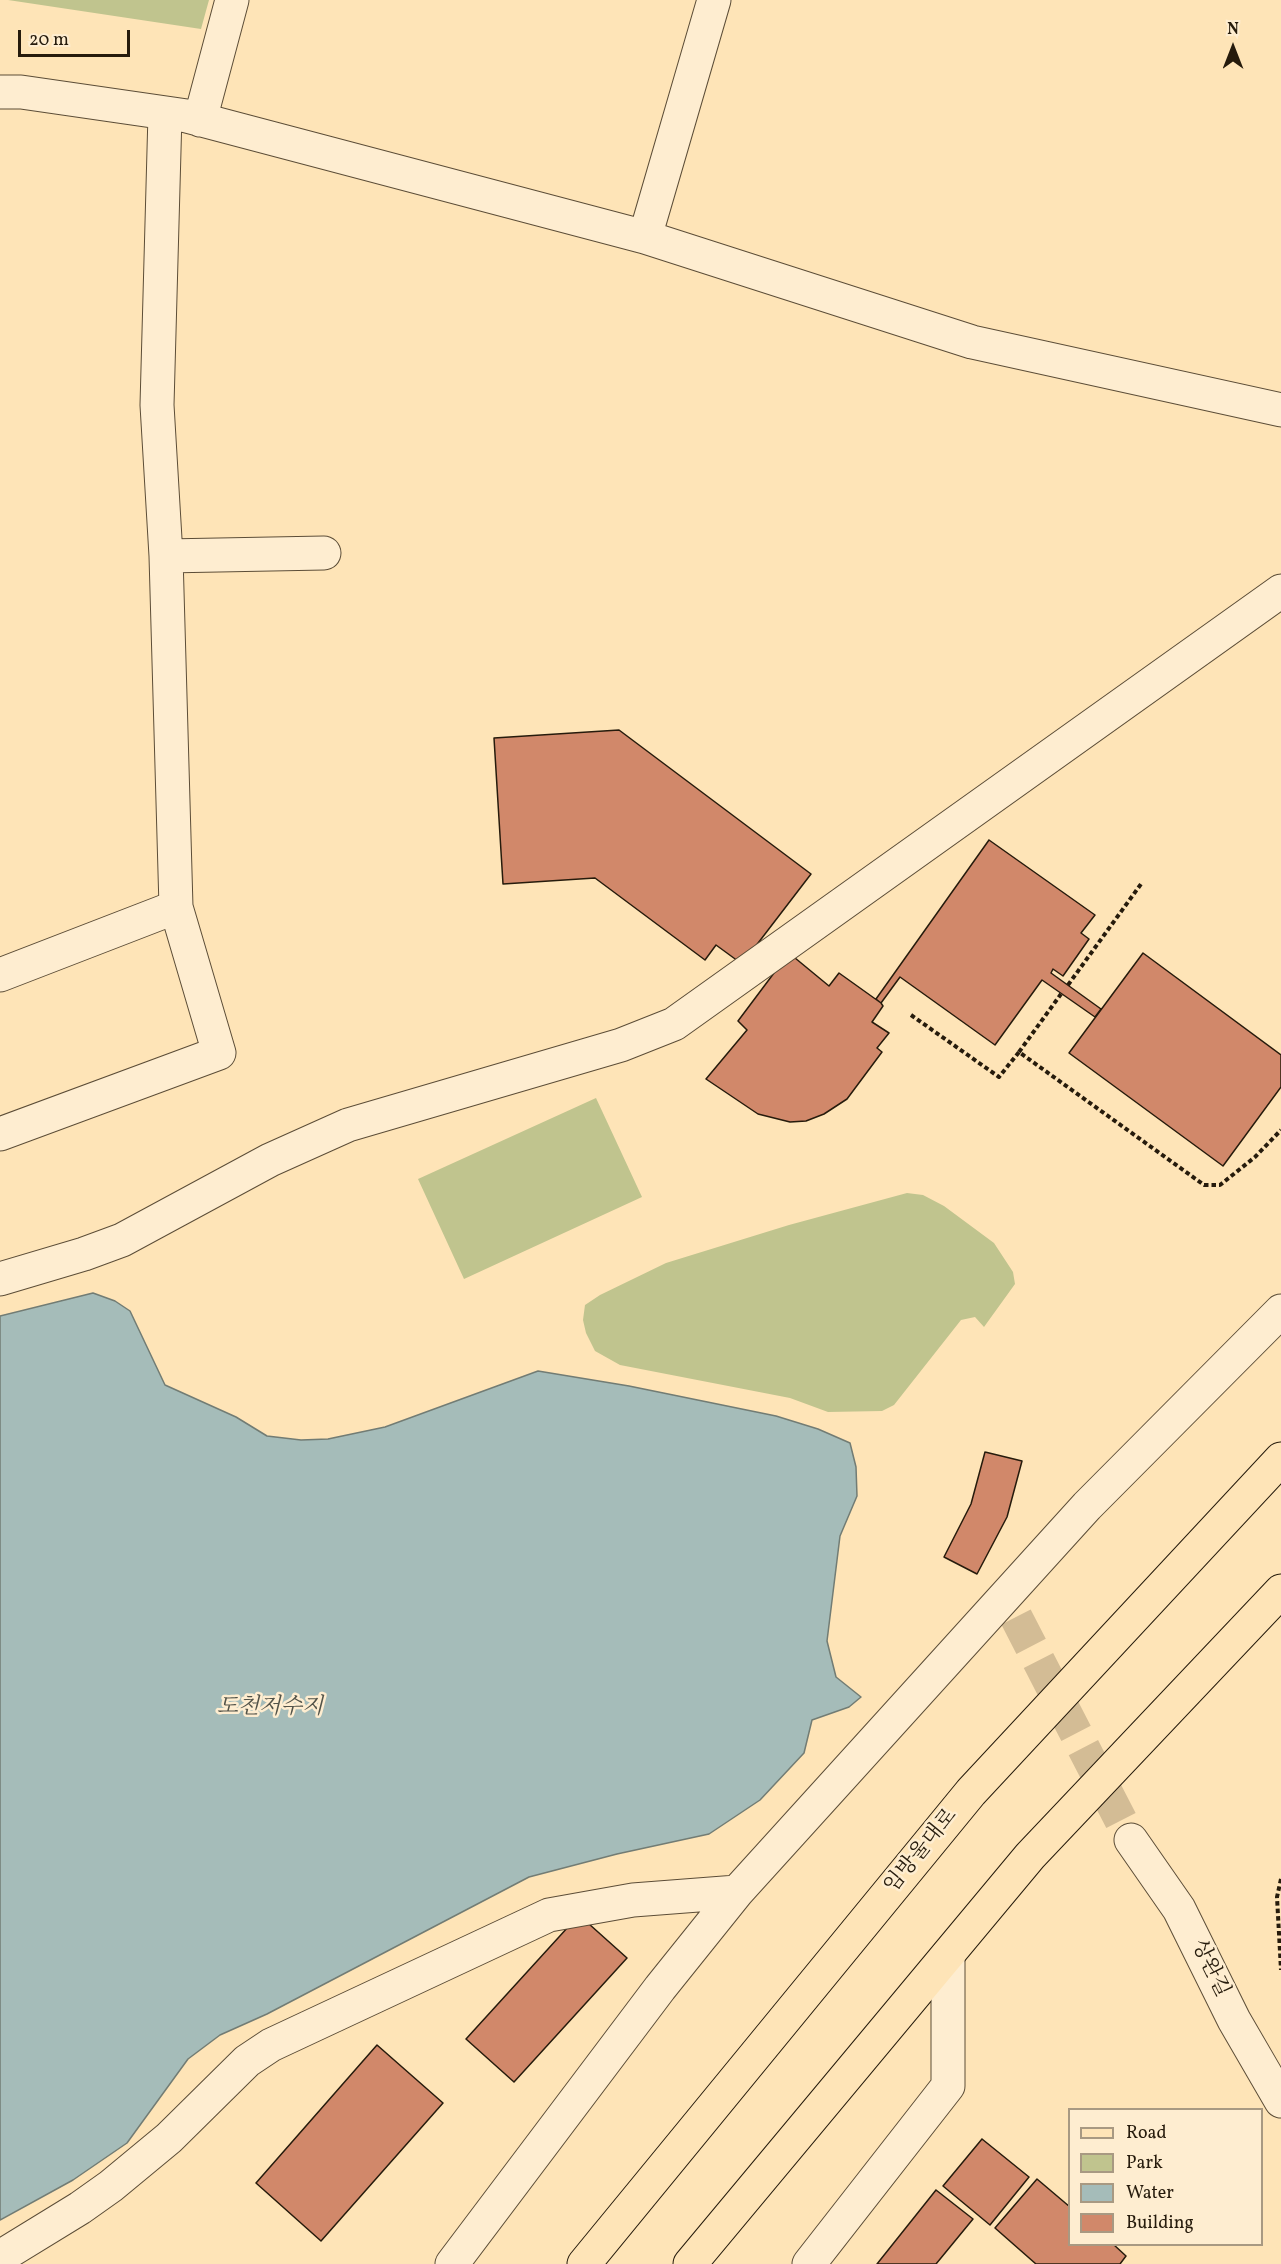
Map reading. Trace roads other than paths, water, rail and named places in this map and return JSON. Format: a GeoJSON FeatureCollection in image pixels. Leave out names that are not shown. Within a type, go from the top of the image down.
{"type":"FeatureCollection","features":[{"type":"Feature","properties":{"kind":"main road","name":"임방울대로"},"geometry":{"type":"LineString","coordinates":[[584,2264],[971,1792],[1281,1459]]}},
{"type":"Feature","properties":{"kind":"main road"},"geometry":{"type":"LineString","coordinates":[[690,2264],[1030,1856],[1281,1591]]}},
{"type":"Feature","properties":{"kind":"street"},"geometry":{"type":"LineString","coordinates":[[200,120],[232,0]]}},
{"type":"Feature","properties":{"kind":"street"},"geometry":{"type":"LineString","coordinates":[[645,237],[714,0]]}},
{"type":"Feature","properties":{"kind":"street"},"geometry":{"type":"LineString","coordinates":[[0,92],[21,92],[200,120],[645,237],[972,342],[1281,410]]}},
{"type":"Feature","properties":{"kind":"street"},"geometry":{"type":"LineString","coordinates":[[0,1134],[219,1053],[176,907],[166,556],[157,405],[165,114]]}},
{"type":"Feature","properties":{"kind":"street"},"geometry":{"type":"LineString","coordinates":[[166,556],[324,553]]}},
{"type":"Feature","properties":{"kind":"street"},"geometry":{"type":"LineString","coordinates":[[0,1279],[122,1240],[270,1160],[348,1125],[621,1045],[674,1024],[1281,591]]}},
{"type":"Feature","properties":{"kind":"street"},"geometry":{"type":"LineString","coordinates":[[0,975],[176,907]]}},
{"type":"Feature","properties":{"kind":"street"},"geometry":{"type":"LineString","coordinates":[[452,2264],[660,1988],[737,1892],[1009,1609],[1086,1506],[1281,1311]]}},
{"type":"Feature","properties":{"kind":"street","name":"상완길"},"geometry":{"type":"LineString","coordinates":[[1131,1840],[1179,1909],[1234,2020],[1281,2102]]}},
{"type":"Feature","properties":{"kind":"street"},"geometry":{"type":"LineString","coordinates":[[0,2258],[111,2186],[169,2138],[248,2061],[272,2045],[549,1915],[633,1900],[737,1892]]}},
{"type":"Feature","properties":{"kind":"street"},"geometry":{"type":"LineString","coordinates":[[809,2264],[948,2086],[948,1955]]}},
{"type":"Feature","properties":{"kind":"water","name":"도천저수지"},"geometry":{"type":"Polygon","coordinates":[[[93,1293],[115,1301],[130,1311],[165,1385],[236,1417],[267,1436],[301,1440],[328,1439],[385,1427],[538,1371],[629,1386],[776,1416],[818,1429],[850,1443],[856,1467],[857,1496],[840,1536],[827,1641],[836,1677],[861,1697],[849,1707],[812,1720],[804,1753],[760,1800],[709,1834],[617,1854],[529,1877],[267,2014],[220,2035],[188,2059],[127,2143],[73,2180],[0,2220],[0,1316],[93,1293]]]}},
{"type":"Feature","properties":{"kind":"tunnel"},"geometry":{"type":"LineString","coordinates":[[1016,1617],[1131,1840]]}}]}
